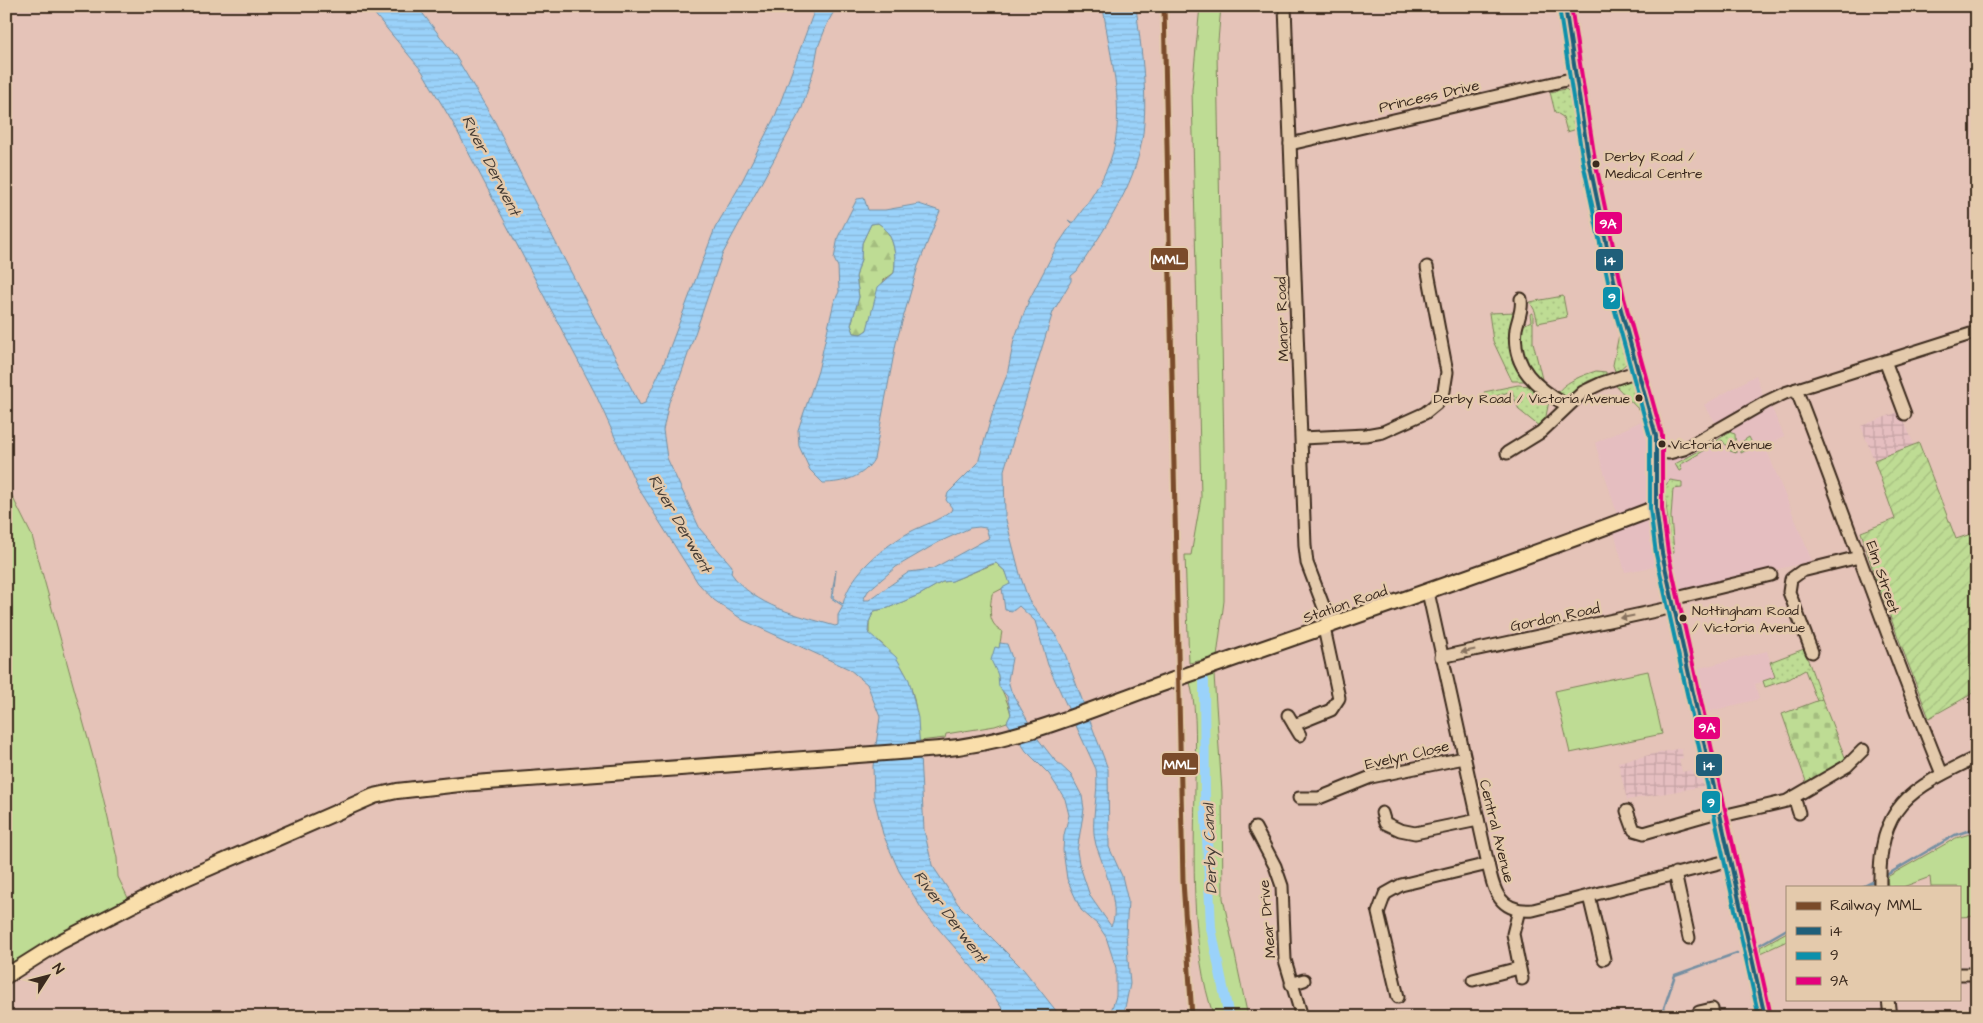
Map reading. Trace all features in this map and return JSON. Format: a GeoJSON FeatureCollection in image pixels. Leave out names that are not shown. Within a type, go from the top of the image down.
{"type":"FeatureCollection","features":[{"type":"Feature","properties":{"kind":"main road"},"geometry":{"type":"LineString","coordinates":[[1565,6],[1589,161],[1618,299],[1654,428],[1656,508],[1662,551],[1765,1017]]}},
{"type":"Feature","properties":{"kind":"main road","name":"Station Road"},"geometry":{"type":"LineString","coordinates":[[6,976],[75,934],[179,881],[374,796],[397,791],[460,784],[707,764],[940,749],[979,744],[1093,710],[1175,679],[1428,592],[1656,508]]}},
{"type":"Feature","properties":{"kind":"street","name":"Manor Road"},"geometry":{"type":"LineString","coordinates":[[1285,6],[1306,557],[1327,627],[1339,698],[1330,710],[1297,730],[1288,715]]}},
{"type":"Feature","properties":{"kind":"street","name":"Princess Drive"},"geometry":{"type":"LineString","coordinates":[[1290,144],[1575,78]]}},
{"type":"Feature","properties":{"kind":"street"},"geometry":{"type":"LineString","coordinates":[[1302,438],[1366,435],[1383,432],[1425,413],[1436,404],[1444,391],[1447,372],[1435,279],[1427,267]]}},
{"type":"Feature","properties":{"kind":"street"},"geometry":{"type":"LineString","coordinates":[[1521,298],[1522,309],[1516,340],[1520,360],[1533,383],[1566,405]]}},
{"type":"Feature","properties":{"kind":"street"},"geometry":{"type":"LineString","coordinates":[[1656,451],[1669,453],[1684,449],[1766,402],[1796,389],[1885,361],[1975,336]]}},
{"type":"Feature","properties":{"kind":"street"},"geometry":{"type":"LineString","coordinates":[[1885,361],[1905,414]]}},
{"type":"Feature","properties":{"kind":"street"},"geometry":{"type":"LineString","coordinates":[[1507,453],[1541,432],[1566,405],[1594,386],[1638,371]]}},
{"type":"Feature","properties":{"kind":"street","name":"Elm Street"},"geometry":{"type":"LineString","coordinates":[[1796,389],[1942,774]]}},
{"type":"Feature","properties":{"kind":"street"},"geometry":{"type":"LineString","coordinates":[[1812,652],[1789,592],[1791,579],[1802,571],[1859,557]]}},
{"type":"Feature","properties":{"kind":"street","name":"Gordon Road"},"geometry":{"type":"LineString","coordinates":[[1441,657],[1673,603],[1771,575]]}},
{"type":"Feature","properties":{"kind":"street","name":"Central Avenue"},"geometry":{"type":"LineString","coordinates":[[1428,592],[1488,864],[1498,896],[1508,906],[1519,910]]}},
{"type":"Feature","properties":{"kind":"street"},"geometry":{"type":"LineString","coordinates":[[1807,639],[1819,635]]}},
{"type":"Feature","properties":{"kind":"street"},"geometry":{"type":"LineString","coordinates":[[1627,811],[1632,827],[1640,833],[1721,814],[1776,805],[1794,797],[1847,766],[1863,750]]}},
{"type":"Feature","properties":{"kind":"street"},"geometry":{"type":"LineString","coordinates":[[1880,880],[1882,841],[1893,815],[1913,793],[1942,774],[1977,757]]}},
{"type":"Feature","properties":{"kind":"street","name":"Evelyn Close"},"geometry":{"type":"LineString","coordinates":[[1299,798],[1319,798],[1371,777],[1464,758]]}},
{"type":"Feature","properties":{"kind":"street"},"geometry":{"type":"LineString","coordinates":[[1794,797],[1799,813]]}},
{"type":"Feature","properties":{"kind":"street"},"geometry":{"type":"LineString","coordinates":[[1382,813],[1385,823],[1400,830],[1415,833],[1478,820]]}},
{"type":"Feature","properties":{"kind":"street","name":"Mear Drive"},"geometry":{"type":"LineString","coordinates":[[1255,828],[1282,886],[1285,960],[1302,1017]]}},
{"type":"Feature","properties":{"kind":"street"},"geometry":{"type":"LineString","coordinates":[[1268,853],[1278,846]]}},
{"type":"Feature","properties":{"kind":"street"},"geometry":{"type":"LineString","coordinates":[[1473,980],[1520,973],[1512,934],[1519,910],[1533,910],[1731,860]]}},
{"type":"Feature","properties":{"kind":"street"},"geometry":{"type":"LineString","coordinates":[[1398,997],[1378,913],[1385,894],[1401,885],[1488,864]]}},
{"type":"Feature","properties":{"kind":"street"},"geometry":{"type":"LineString","coordinates":[[1675,873],[1688,938]]}},
{"type":"Feature","properties":{"kind":"street"},"geometry":{"type":"LineString","coordinates":[[1589,896],[1604,959]]}},
{"type":"Feature","properties":{"kind":"street"},"geometry":{"type":"LineString","coordinates":[[1960,974],[1977,974]]}},
{"type":"Feature","properties":{"kind":"street"},"geometry":{"type":"LineString","coordinates":[[1291,984],[1304,980]]}},
{"type":"Feature","properties":{"kind":"street"},"geometry":{"type":"LineString","coordinates":[[1888,1000],[1890,1017]]}},
{"type":"Feature","properties":{"kind":"street"},"geometry":{"type":"LineString","coordinates":[[1699,1012],[1712,1009],[1713,1017]]}},
{"type":"Feature","properties":{"kind":"shaded area"},"geometry":{"type":"Polygon","coordinates":[[[1756,375],[1763,396],[1773,411],[1784,436],[1765,446],[1812,561],[1677,593],[1670,564],[1625,572],[1614,532],[1618,517],[1595,443],[1648,418],[1653,443],[1688,443],[1718,426],[1704,405],[1756,375]]]}},
{"type":"Feature","properties":{"kind":"shaded area"},"geometry":{"type":"Polygon","coordinates":[[[1896,413],[1903,418],[1914,445],[1874,460],[1861,426],[1896,413]]]}},
{"type":"Feature","properties":{"kind":"shaded area"},"geometry":{"type":"Polygon","coordinates":[[[1767,651],[1775,678],[1755,684],[1759,699],[1707,712],[1696,669],[1767,651]]]}},
{"type":"Feature","properties":{"kind":"shaded area"},"geometry":{"type":"Polygon","coordinates":[[[1681,748],[1683,758],[1679,759],[1682,772],[1691,770],[1692,774],[1702,772],[1705,786],[1627,800],[1618,762],[1681,748]]]}},
{"type":"Feature","properties":{"kind":"green space"},"geometry":{"type":"Polygon","coordinates":[[[1200,6],[1221,6],[1217,53],[1224,452],[1224,601],[1217,657],[1189,663],[1185,555],[1191,555],[1201,498],[1192,90],[1200,6]]]}},
{"type":"Feature","properties":{"kind":"green space"},"geometry":{"type":"Polygon","coordinates":[[[1566,89],[1569,92],[1577,129],[1567,132],[1563,117],[1555,112],[1550,92],[1566,89]]]}},
{"type":"Feature","properties":{"kind":"green space"},"geometry":{"type":"Polygon","coordinates":[[[878,223],[888,232],[891,238],[895,259],[894,273],[884,280],[867,330],[861,334],[854,333],[851,325],[859,297],[856,277],[861,259],[862,243],[871,224],[878,223]]]}},
{"type":"Feature","properties":{"kind":"green space"},"geometry":{"type":"Polygon","coordinates":[[[1563,296],[1567,317],[1538,323],[1530,302],[1563,296]]]}},
{"type":"Feature","properties":{"kind":"green space"},"geometry":{"type":"Polygon","coordinates":[[[1517,312],[1514,321],[1527,381],[1512,381],[1493,341],[1489,313],[1517,312]]]}},
{"type":"Feature","properties":{"kind":"green space"},"geometry":{"type":"Polygon","coordinates":[[[1533,313],[1533,342],[1542,379],[1537,380],[1525,360],[1521,342],[1522,326],[1531,321],[1530,314],[1533,313]]]}},
{"type":"Feature","properties":{"kind":"green space"},"geometry":{"type":"Polygon","coordinates":[[[1620,329],[1629,361],[1617,372],[1613,365],[1620,329]]]}},
{"type":"Feature","properties":{"kind":"green space"},"geometry":{"type":"Polygon","coordinates":[[[1596,371],[1606,372],[1606,374],[1588,381],[1566,397],[1556,396],[1567,383],[1596,371]]]}},
{"type":"Feature","properties":{"kind":"green space"},"geometry":{"type":"Polygon","coordinates":[[[1627,380],[1633,381],[1641,412],[1614,384],[1627,380]]]}},
{"type":"Feature","properties":{"kind":"green space"},"geometry":{"type":"Polygon","coordinates":[[[1518,385],[1532,386],[1549,401],[1545,421],[1540,427],[1519,410],[1512,391],[1486,399],[1484,392],[1518,385]]]}},
{"type":"Feature","properties":{"kind":"green space"},"geometry":{"type":"Polygon","coordinates":[[[1729,432],[1735,434],[1736,453],[1730,451],[1722,440],[1680,465],[1682,470],[1679,471],[1675,464],[1712,444],[1729,432]]]}},
{"type":"Feature","properties":{"kind":"green space"},"geometry":{"type":"Polygon","coordinates":[[[1749,437],[1751,441],[1749,449],[1741,453],[1740,443],[1749,437]]]}},
{"type":"Feature","properties":{"kind":"green space"},"geometry":{"type":"Polygon","coordinates":[[[1919,443],[1956,539],[1977,532],[1977,691],[1929,718],[1875,577],[1861,532],[1895,519],[1874,460],[1919,443]]]}},
{"type":"Feature","properties":{"kind":"green space"},"geometry":{"type":"Polygon","coordinates":[[[1670,480],[1682,482],[1682,488],[1673,489],[1671,517],[1674,552],[1671,553],[1665,494],[1665,486],[1670,480]]]}},
{"type":"Feature","properties":{"kind":"green space"},"geometry":{"type":"Polygon","coordinates":[[[6,484],[32,536],[98,775],[117,858],[118,877],[129,900],[6,969],[6,484]]]}},
{"type":"Feature","properties":{"kind":"green space"},"geometry":{"type":"Polygon","coordinates":[[[996,563],[1006,572],[1011,584],[992,594],[990,610],[994,624],[1002,631],[998,674],[1011,715],[1007,722],[995,726],[946,734],[945,738],[919,741],[916,708],[908,680],[894,656],[869,634],[869,622],[874,611],[888,608],[921,594],[942,582],[952,581],[996,563]]]}},
{"type":"Feature","properties":{"kind":"green space"},"geometry":{"type":"Polygon","coordinates":[[[1804,649],[1822,699],[1817,701],[1805,670],[1789,679],[1765,687],[1763,681],[1775,677],[1770,662],[1804,649]]]}},
{"type":"Feature","properties":{"kind":"green space"},"geometry":{"type":"Polygon","coordinates":[[[1648,671],[1662,734],[1570,753],[1555,691],[1648,671]]]}},
{"type":"Feature","properties":{"kind":"green space"},"geometry":{"type":"Polygon","coordinates":[[[1214,675],[1222,792],[1223,898],[1248,1017],[1214,1017],[1206,990],[1197,932],[1194,872],[1196,733],[1193,694],[1190,682],[1214,675]]]}},
{"type":"Feature","properties":{"kind":"green space"},"geometry":{"type":"Polygon","coordinates":[[[1822,699],[1847,762],[1807,784],[1782,714],[1822,699]]]}},
{"type":"Feature","properties":{"kind":"green space"},"geometry":{"type":"Polygon","coordinates":[[[1977,832],[1977,916],[1960,917],[1960,886],[1931,886],[1930,877],[1906,886],[1888,886],[1887,877],[1956,838],[1977,832]]]}},
{"type":"Feature","properties":{"kind":"green space"},"geometry":{"type":"Polygon","coordinates":[[[1786,933],[1786,941],[1761,953],[1760,947],[1786,933]]]}},
{"type":"Feature","properties":{"kind":"water","name":"River Derwent"},"geometry":{"type":"Polygon","coordinates":[[[368,6],[417,6],[456,57],[495,122],[640,405],[645,403],[664,363],[715,228],[738,189],[776,114],[816,6],[837,6],[818,47],[814,69],[802,108],[722,255],[678,383],[669,402],[663,430],[667,458],[700,529],[732,566],[731,573],[741,585],[752,594],[778,608],[835,626],[838,625],[838,615],[843,606],[831,598],[836,570],[833,598],[843,604],[847,593],[860,572],[879,553],[910,532],[951,511],[952,508],[946,500],[948,493],[978,463],[995,404],[1007,375],[1014,340],[1029,300],[1057,246],[1072,224],[1068,220],[1073,223],[1084,208],[1110,161],[1115,142],[1117,103],[1116,84],[1103,6],[1136,6],[1144,73],[1145,107],[1142,140],[1138,158],[1125,192],[1097,240],[1077,271],[1071,276],[1071,281],[1053,312],[1004,470],[1005,516],[1029,601],[1057,637],[1065,654],[1108,769],[1109,847],[1122,876],[1128,901],[1126,934],[1130,984],[1123,1017],[1109,1017],[1116,996],[1116,968],[1106,937],[1098,925],[1081,910],[1067,879],[1063,850],[1064,835],[1069,815],[1065,799],[1049,774],[1026,751],[1007,722],[1011,714],[1007,696],[999,687],[998,675],[991,660],[995,647],[999,648],[1000,643],[1007,644],[1012,658],[1008,680],[1011,691],[1038,739],[1053,758],[1071,775],[1082,796],[1084,809],[1077,851],[1079,863],[1090,896],[1111,926],[1114,918],[1113,898],[1094,836],[1097,788],[1096,769],[1048,665],[1035,621],[1019,606],[1013,611],[1005,610],[1002,588],[1010,584],[1006,572],[996,563],[992,564],[952,581],[942,582],[921,594],[888,608],[874,611],[869,622],[868,632],[896,657],[909,680],[918,718],[924,830],[932,865],[958,904],[1024,970],[1061,1017],[1008,1017],[983,980],[923,911],[899,871],[883,834],[874,798],[873,766],[880,717],[867,684],[849,669],[743,620],[714,600],[698,583],[637,486],[595,393],[454,125],[422,71],[368,6]],[[970,528],[939,542],[896,567],[868,591],[863,600],[869,600],[909,572],[932,569],[989,538],[986,528],[970,528]]]}},
{"type":"Feature","properties":{"kind":"water"},"geometry":{"type":"Polygon","coordinates":[[[864,198],[868,210],[885,210],[919,204],[940,211],[918,266],[896,343],[874,459],[859,475],[838,482],[823,483],[810,470],[799,446],[798,430],[818,371],[834,302],[839,292],[838,267],[834,259],[838,237],[857,199],[864,198]],[[878,223],[871,224],[862,243],[861,259],[856,277],[859,297],[851,325],[854,333],[861,334],[867,330],[878,287],[894,273],[893,245],[888,232],[878,223]]]}},
{"type":"Feature","properties":{"kind":"waterway","name":"Derby Canal"},"geometry":{"type":"LineString","coordinates":[[1204,681],[1205,794],[1211,928],[1229,1017]]}},
{"type":"Feature","properties":{"kind":"waterway"},"geometry":{"type":"LineString","coordinates":[[1883,877],[1955,835],[1977,828]]}},
{"type":"Feature","properties":{"kind":"waterway"},"geometry":{"type":"LineString","coordinates":[[1864,886],[1876,880]]}},
{"type":"Feature","properties":{"kind":"waterway"},"geometry":{"type":"LineString","coordinates":[[1759,945],[1786,930]]}},
{"type":"Feature","properties":{"kind":"waterway"},"geometry":{"type":"LineString","coordinates":[[1661,1017],[1675,975],[1737,953]]}},
{"type":"Feature","properties":{"kind":"rail line","name":"MML"},"geometry":{"type":"LineString","coordinates":[[1164,6],[1183,881],[1192,1017]]}},
{"type":"Feature","properties":{"kind":"transit line","name":"i4"},"geometry":{"type":"LineString","coordinates":[[1565,6],[1589,161],[1618,299],[1656,436],[1656,508],[1662,553],[1765,1017]]}},
{"type":"Feature","properties":{"kind":"transit line","name":"9A"},"geometry":{"type":"LineString","coordinates":[[1571,6],[1595,160],[1624,298],[1662,435],[1662,508],[1668,552],[1771,1016]]}},
{"type":"Feature","properties":{"kind":"transit line","name":"9"},"geometry":{"type":"LineString","coordinates":[[1559,7],[1583,162],[1612,300],[1650,437],[1650,508],[1656,554],[1759,1017]]}},
{"type":"Feature","properties":{"kind":"place","name":"Derby Road / Medical Centre"},"geometry":{"type":"Point","coordinates":[1596,164]}},
{"type":"Feature","properties":{"kind":"place","name":"Derby Road / Victoria Avenue"},"geometry":{"type":"Point","coordinates":[1639,398]}},
{"type":"Feature","properties":{"kind":"place","name":"Victoria Avenue"},"geometry":{"type":"Point","coordinates":[1662,444]}},
{"type":"Feature","properties":{"kind":"place","name":"Nottingham Road / Victoria Avenue"},"geometry":{"type":"Point","coordinates":[1683,618]}}]}
